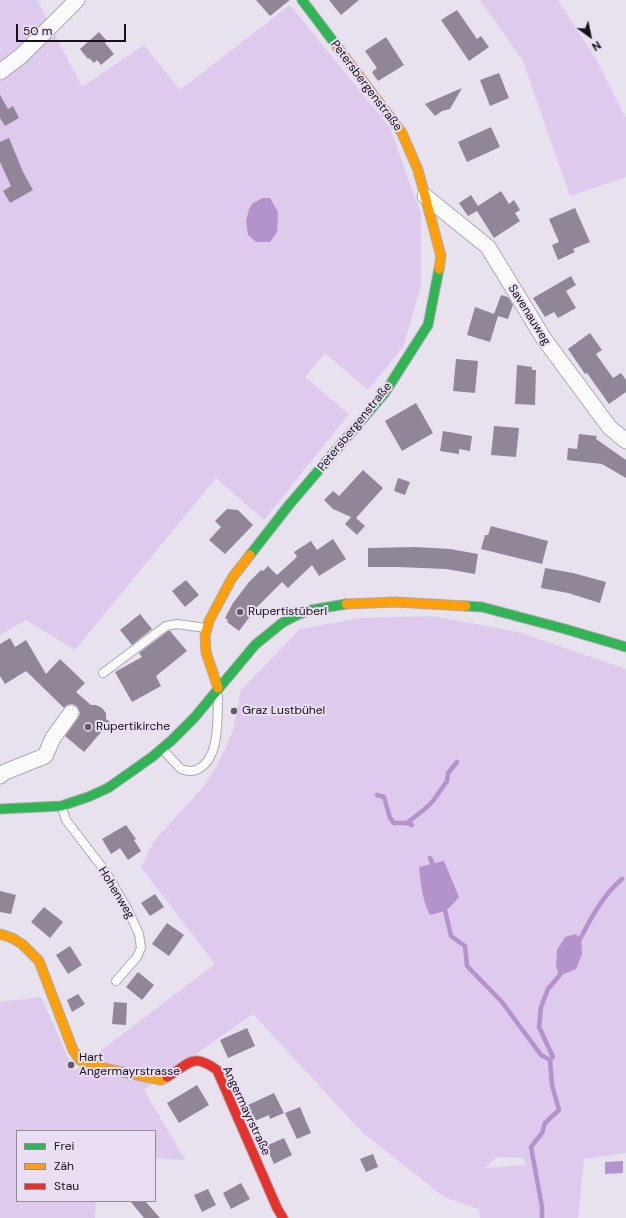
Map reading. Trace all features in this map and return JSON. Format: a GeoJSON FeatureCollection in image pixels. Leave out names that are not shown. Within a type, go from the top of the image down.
{"type":"FeatureCollection","features":[{"type":"Feature","properties":{"kind":"street"},"geometry":{"type":"LineString","coordinates":[[0,72],[21,56],[77,0]]}},
{"type":"Feature","properties":{"kind":"street","name":"Petersbergenstraße"},"geometry":{"type":"LineString","coordinates":[[218,688],[206,652],[206,628],[232,578],[289,505],[384,394],[428,325],[441,256],[418,170],[402,133],[302,0]]}},
{"type":"Feature","properties":{"kind":"street","name":"Savenauweg"},"geometry":{"type":"LineString","coordinates":[[425,196],[488,248],[544,339],[610,428],[626,441]]}},
{"type":"Feature","properties":{"kind":"street"},"geometry":{"type":"LineString","coordinates":[[0,809],[61,806],[88,797],[108,788],[162,749],[194,718],[255,645],[282,622],[311,610],[340,604],[396,602],[482,607],[626,647]]}},
{"type":"Feature","properties":{"kind":"street"},"geometry":{"type":"LineString","coordinates":[[0,776],[5,772],[45,756],[53,738],[71,713]]}},
{"type":"Feature","properties":{"kind":"street","name":"Angermayrstraße"},"geometry":{"type":"LineString","coordinates":[[0,934],[6,935],[20,942],[30,950],[39,961],[73,1050],[80,1060],[89,1065],[161,1080],[186,1063],[192,1061],[201,1061],[209,1064],[217,1070],[277,1208],[283,1218]]}},
{"type":"Feature","properties":{"kind":"lane"},"geometry":{"type":"LineString","coordinates":[[103,673],[166,626],[177,624],[206,628]]}},
{"type":"Feature","properties":{"kind":"lane"},"geometry":{"type":"LineString","coordinates":[[162,749],[181,769],[185,771],[193,771],[205,764],[214,748],[218,688]]}},
{"type":"Feature","properties":{"kind":"lane","name":"Hohenweg"},"geometry":{"type":"LineString","coordinates":[[61,806],[66,820],[105,871],[127,908],[139,934],[141,948],[137,957],[116,981]]}},
{"type":"Feature","properties":{"kind":"shaded area"},"geometry":{"type":"Polygon","coordinates":[[[0,0],[37,0],[82,87],[144,45],[180,90],[290,5],[390,128],[421,214],[421,286],[403,347],[368,390],[325,353],[305,377],[349,414],[264,520],[216,478],[75,650],[26,620],[0,635],[0,0]]]}},
{"type":"Feature","properties":{"kind":"shaded area"},"geometry":{"type":"Polygon","coordinates":[[[480,0],[558,0],[599,64],[626,118],[626,177],[570,196],[523,61],[480,0]]]}},
{"type":"Feature","properties":{"kind":"shaded area"},"geometry":{"type":"Polygon","coordinates":[[[263,198],[270,198],[278,212],[277,232],[270,242],[256,242],[248,235],[246,221],[249,209],[253,203],[263,198]]]}},
{"type":"Feature","properties":{"kind":"shaded area"},"geometry":{"type":"Polygon","coordinates":[[[432,616],[518,632],[626,669],[626,1153],[584,1159],[578,1218],[480,1218],[479,1209],[444,1197],[362,1132],[253,1014],[144,1090],[185,1160],[156,1158],[156,1130],[16,1130],[16,1202],[96,1202],[95,1218],[0,1218],[0,1002],[41,997],[74,1071],[215,964],[141,867],[154,841],[203,787],[217,766],[233,731],[241,690],[300,629],[361,618],[432,616]],[[443,862],[419,867],[452,906],[458,897],[443,862]],[[497,1157],[485,1168],[526,1165],[523,1158],[497,1157]]]}},
{"type":"Feature","properties":{"kind":"shaded area"},"geometry":{"type":"Polygon","coordinates":[[[444,861],[459,897],[447,909],[430,915],[421,886],[419,867],[444,861]]]}},
{"type":"Feature","properties":{"kind":"shaded area"},"geometry":{"type":"Polygon","coordinates":[[[575,934],[581,938],[582,954],[576,969],[559,976],[556,965],[557,950],[565,937],[575,934]]]}},
{"type":"Feature","properties":{"kind":"shaded area"},"geometry":{"type":"Polygon","coordinates":[[[623,1161],[623,1173],[605,1174],[605,1162],[623,1161]]]}},
{"type":"Feature","properties":{"kind":"building"},"geometry":{"type":"Polygon","coordinates":[[[256,0],[290,0],[270,16],[256,0]]]}},
{"type":"Feature","properties":{"kind":"building"},"geometry":{"type":"Polygon","coordinates":[[[329,0],[359,0],[341,15],[329,0]]]}},
{"type":"Feature","properties":{"kind":"building"},"geometry":{"type":"Polygon","coordinates":[[[457,10],[477,39],[481,36],[489,47],[469,61],[441,20],[457,10]]]}},
{"type":"Feature","properties":{"kind":"building"},"geometry":{"type":"Polygon","coordinates":[[[99,32],[107,41],[105,43],[114,54],[101,65],[97,60],[94,63],[89,58],[88,59],[80,49],[99,32]]]}},
{"type":"Feature","properties":{"kind":"building"},"geometry":{"type":"Polygon","coordinates":[[[386,37],[404,65],[378,81],[372,72],[377,68],[365,51],[386,37]]]}},
{"type":"Feature","properties":{"kind":"building"},"geometry":{"type":"Polygon","coordinates":[[[499,73],[509,98],[490,106],[480,80],[499,73]]]}},
{"type":"Feature","properties":{"kind":"building"},"geometry":{"type":"Polygon","coordinates":[[[462,88],[450,109],[442,111],[435,116],[425,104],[462,88]]]}},
{"type":"Feature","properties":{"kind":"building"},"geometry":{"type":"Polygon","coordinates":[[[0,95],[8,109],[13,106],[19,118],[5,126],[0,118],[0,95]]]}},
{"type":"Feature","properties":{"kind":"building"},"geometry":{"type":"Polygon","coordinates":[[[491,127],[500,147],[467,162],[458,142],[491,127]]]}},
{"type":"Feature","properties":{"kind":"building"},"geometry":{"type":"Polygon","coordinates":[[[9,138],[23,172],[33,190],[10,203],[3,191],[11,186],[0,162],[0,142],[9,138]]]}},
{"type":"Feature","properties":{"kind":"building"},"geometry":{"type":"Polygon","coordinates":[[[501,191],[509,204],[514,200],[520,210],[515,213],[520,221],[494,238],[477,211],[468,216],[459,203],[471,195],[478,206],[501,191]]]}},
{"type":"Feature","properties":{"kind":"building"},"geometry":{"type":"Polygon","coordinates":[[[575,208],[590,242],[573,249],[575,252],[558,260],[552,245],[559,242],[549,219],[575,208]]]}},
{"type":"Feature","properties":{"kind":"building"},"geometry":{"type":"Polygon","coordinates":[[[571,276],[576,285],[566,291],[576,308],[558,318],[554,312],[545,317],[533,298],[571,276]]]}},
{"type":"Feature","properties":{"kind":"building"},"geometry":{"type":"Polygon","coordinates":[[[501,295],[508,297],[513,305],[508,319],[498,316],[490,342],[467,335],[475,307],[494,314],[501,295]]]}},
{"type":"Feature","properties":{"kind":"building"},"geometry":{"type":"Polygon","coordinates":[[[590,333],[602,350],[596,354],[613,378],[621,373],[626,380],[626,392],[609,404],[587,373],[585,374],[568,349],[590,333]]]}},
{"type":"Feature","properties":{"kind":"building"},"geometry":{"type":"Polygon","coordinates":[[[456,359],[478,361],[475,393],[453,391],[456,359]]]}},
{"type":"Feature","properties":{"kind":"building"},"geometry":{"type":"Polygon","coordinates":[[[517,365],[532,367],[532,370],[536,370],[535,405],[515,404],[517,365]]]}},
{"type":"Feature","properties":{"kind":"building"},"geometry":{"type":"Polygon","coordinates":[[[416,403],[433,433],[402,451],[385,421],[416,403]]]}},
{"type":"Feature","properties":{"kind":"building"},"geometry":{"type":"Polygon","coordinates":[[[494,426],[519,428],[516,457],[491,455],[494,426]]]}},
{"type":"Feature","properties":{"kind":"building"},"geometry":{"type":"Polygon","coordinates":[[[443,431],[472,436],[470,451],[459,449],[459,454],[440,451],[443,431]]]}},
{"type":"Feature","properties":{"kind":"building"},"geometry":{"type":"Polygon","coordinates":[[[579,434],[597,436],[596,439],[626,460],[626,478],[602,464],[567,460],[568,448],[577,449],[579,434]]]}},
{"type":"Feature","properties":{"kind":"building"},"geometry":{"type":"Polygon","coordinates":[[[363,470],[383,488],[356,518],[365,526],[357,535],[345,524],[351,517],[333,509],[324,500],[333,491],[339,496],[363,470]]]}},
{"type":"Feature","properties":{"kind":"building"},"geometry":{"type":"Polygon","coordinates":[[[398,478],[410,482],[405,495],[394,491],[398,478]]]}},
{"type":"Feature","properties":{"kind":"building"},"geometry":{"type":"Polygon","coordinates":[[[227,509],[238,510],[253,525],[225,554],[209,540],[221,527],[215,521],[227,509]]]}},
{"type":"Feature","properties":{"kind":"building"},"geometry":{"type":"Polygon","coordinates":[[[491,526],[548,541],[542,564],[481,549],[485,535],[488,535],[491,526]]]}},
{"type":"Feature","properties":{"kind":"building"},"geometry":{"type":"Polygon","coordinates":[[[333,539],[346,559],[319,576],[312,565],[288,588],[282,582],[258,606],[239,631],[227,622],[228,620],[225,618],[233,603],[249,582],[261,570],[263,571],[268,566],[277,575],[297,557],[294,552],[311,541],[317,550],[333,539]]]}},
{"type":"Feature","properties":{"kind":"building"},"geometry":{"type":"Polygon","coordinates":[[[415,547],[450,549],[478,554],[475,574],[446,569],[368,567],[368,548],[415,547]]]}},
{"type":"Feature","properties":{"kind":"building"},"geometry":{"type":"Polygon","coordinates":[[[545,568],[573,573],[606,582],[600,603],[568,593],[541,588],[545,568]]]}},
{"type":"Feature","properties":{"kind":"building"},"geometry":{"type":"Polygon","coordinates":[[[186,580],[199,595],[185,607],[172,591],[186,580]]]}},
{"type":"Feature","properties":{"kind":"building"},"geometry":{"type":"Polygon","coordinates":[[[140,614],[152,629],[132,645],[120,630],[140,614]]]}},
{"type":"Feature","properties":{"kind":"building"},"geometry":{"type":"Polygon","coordinates":[[[170,631],[187,651],[156,676],[161,686],[132,702],[115,672],[142,657],[139,653],[170,631]]]}},
{"type":"Feature","properties":{"kind":"building"},"geometry":{"type":"Polygon","coordinates":[[[10,638],[15,647],[26,640],[46,674],[60,659],[85,683],[76,692],[91,705],[96,705],[102,708],[106,713],[106,719],[112,723],[104,732],[102,731],[84,752],[65,736],[80,714],[77,706],[72,704],[67,705],[64,708],[26,671],[5,684],[0,676],[0,644],[10,638]]]}},
{"type":"Feature","properties":{"kind":"building"},"geometry":{"type":"Polygon","coordinates":[[[126,825],[136,839],[134,840],[141,851],[128,860],[120,848],[111,854],[102,839],[126,825]]]}},
{"type":"Feature","properties":{"kind":"building"},"geometry":{"type":"Polygon","coordinates":[[[0,891],[16,895],[11,914],[0,912],[0,891]]]}},
{"type":"Feature","properties":{"kind":"building"},"geometry":{"type":"Polygon","coordinates":[[[155,894],[164,907],[150,916],[141,903],[155,894]]]}},
{"type":"Feature","properties":{"kind":"building"},"geometry":{"type":"Polygon","coordinates":[[[44,907],[63,922],[50,938],[31,922],[44,907]]]}},
{"type":"Feature","properties":{"kind":"building"},"geometry":{"type":"Polygon","coordinates":[[[167,923],[184,935],[169,956],[152,944],[167,923]]]}},
{"type":"Feature","properties":{"kind":"building"},"geometry":{"type":"Polygon","coordinates":[[[70,946],[82,965],[68,974],[56,955],[70,946]]]}},
{"type":"Feature","properties":{"kind":"building"},"geometry":{"type":"Polygon","coordinates":[[[138,972],[154,985],[142,1000],[126,987],[138,972]]]}},
{"type":"Feature","properties":{"kind":"building"},"geometry":{"type":"Polygon","coordinates":[[[78,994],[85,1004],[72,1012],[67,1000],[78,994]]]}},
{"type":"Feature","properties":{"kind":"building"},"geometry":{"type":"Polygon","coordinates":[[[114,1002],[127,1003],[126,1025],[112,1024],[114,1002]]]}},
{"type":"Feature","properties":{"kind":"building"},"geometry":{"type":"Polygon","coordinates":[[[247,1028],[255,1046],[228,1058],[220,1040],[247,1028]]]}},
{"type":"Feature","properties":{"kind":"building"},"geometry":{"type":"Polygon","coordinates":[[[197,1085],[209,1105],[179,1123],[167,1103],[197,1085]]]}},
{"type":"Feature","properties":{"kind":"building"},"geometry":{"type":"Polygon","coordinates":[[[274,1093],[284,1113],[270,1119],[269,1115],[255,1121],[248,1105],[274,1093]]]}},
{"type":"Feature","properties":{"kind":"building"},"geometry":{"type":"Polygon","coordinates":[[[300,1107],[311,1133],[297,1139],[285,1113],[300,1107]]]}},
{"type":"Feature","properties":{"kind":"building"},"geometry":{"type":"Polygon","coordinates":[[[284,1138],[292,1155],[274,1164],[266,1146],[284,1138]]]}},
{"type":"Feature","properties":{"kind":"building"},"geometry":{"type":"Polygon","coordinates":[[[373,1154],[378,1167],[366,1172],[360,1159],[373,1154]]]}},
{"type":"Feature","properties":{"kind":"building"},"geometry":{"type":"Polygon","coordinates":[[[241,1183],[250,1199],[231,1209],[223,1193],[241,1183]]]}},
{"type":"Feature","properties":{"kind":"building"},"geometry":{"type":"Polygon","coordinates":[[[208,1189],[216,1205],[202,1212],[194,1195],[208,1189]]]}},
{"type":"Feature","properties":{"kind":"building"},"geometry":{"type":"Polygon","coordinates":[[[131,1202],[146,1202],[160,1218],[144,1218],[131,1202]]]}},
{"type":"Feature","properties":{"kind":"waterway"},"geometry":{"type":"LineString","coordinates":[[407,823],[433,801],[447,781],[448,773],[457,762]]}},
{"type":"Feature","properties":{"kind":"waterway"},"geometry":{"type":"LineString","coordinates":[[377,795],[384,797],[390,818],[394,823],[407,823],[412,825]]}},
{"type":"Feature","properties":{"kind":"waterway"},"geometry":{"type":"LineString","coordinates":[[430,858],[435,869]]}},
{"type":"Feature","properties":{"kind":"waterway"},"geometry":{"type":"LineString","coordinates":[[578,943],[602,901],[622,879]]}},
{"type":"Feature","properties":{"kind":"waterway"},"geometry":{"type":"LineString","coordinates":[[444,906],[451,936],[465,946],[467,966],[502,1002],[541,1055],[550,1060],[552,1085],[559,1110],[545,1123],[542,1133],[531,1147],[542,1207],[542,1218]]}},
{"type":"Feature","properties":{"kind":"waterway"},"geometry":{"type":"LineString","coordinates":[[550,1060],[553,1057],[539,1027],[541,1007],[548,989],[562,972]]}},
{"type":"Feature","properties":{"kind":"traffic: fast"},"geometry":{"type":"LineString","coordinates":[[302,0],[336,45]]}},
{"type":"Feature","properties":{"kind":"traffic: fast"},"geometry":{"type":"LineString","coordinates":[[250,555],[289,505],[384,394],[428,325],[439,269]]}},
{"type":"Feature","properties":{"kind":"traffic: fast"},"geometry":{"type":"LineString","coordinates":[[0,809],[61,806],[88,797],[108,788],[152,757],[172,740],[194,718],[255,645],[282,623],[311,610],[346,604]]}},
{"type":"Feature","properties":{"kind":"traffic: fast"},"geometry":{"type":"LineString","coordinates":[[466,606],[482,607],[626,647]]}},
{"type":"Feature","properties":{"kind":"traffic: slow"},"geometry":{"type":"LineString","coordinates":[[336,45],[402,133],[418,170],[441,256],[439,269]]}},
{"type":"Feature","properties":{"kind":"traffic: slow"},"geometry":{"type":"LineString","coordinates":[[218,688],[206,652],[205,636],[209,621],[232,578],[250,555]]}},
{"type":"Feature","properties":{"kind":"traffic: slow"},"geometry":{"type":"LineString","coordinates":[[346,604],[396,602],[466,606]]}},
{"type":"Feature","properties":{"kind":"traffic: slow"},"geometry":{"type":"LineString","coordinates":[[0,934],[12,938],[22,944],[39,961],[73,1050],[80,1060],[89,1065],[161,1080],[167,1077]]}},
{"type":"Feature","properties":{"kind":"traffic: jam"},"geometry":{"type":"LineString","coordinates":[[167,1077],[186,1064],[196,1061],[217,1070],[277,1208],[283,1218]]}},
{"type":"Feature","properties":{"kind":"place","name":"Rupertistüberl"},"geometry":{"type":"Point","coordinates":[240,612]}},
{"type":"Feature","properties":{"kind":"place","name":"Graz Lustbühel"},"geometry":{"type":"Point","coordinates":[234,711]}},
{"type":"Feature","properties":{"kind":"place","name":"Rupertikirche"},"geometry":{"type":"Point","coordinates":[88,727]}},
{"type":"Feature","properties":{"kind":"place","name":"Hart Angermayrstrasse"},"geometry":{"type":"Point","coordinates":[71,1065]}}]}
